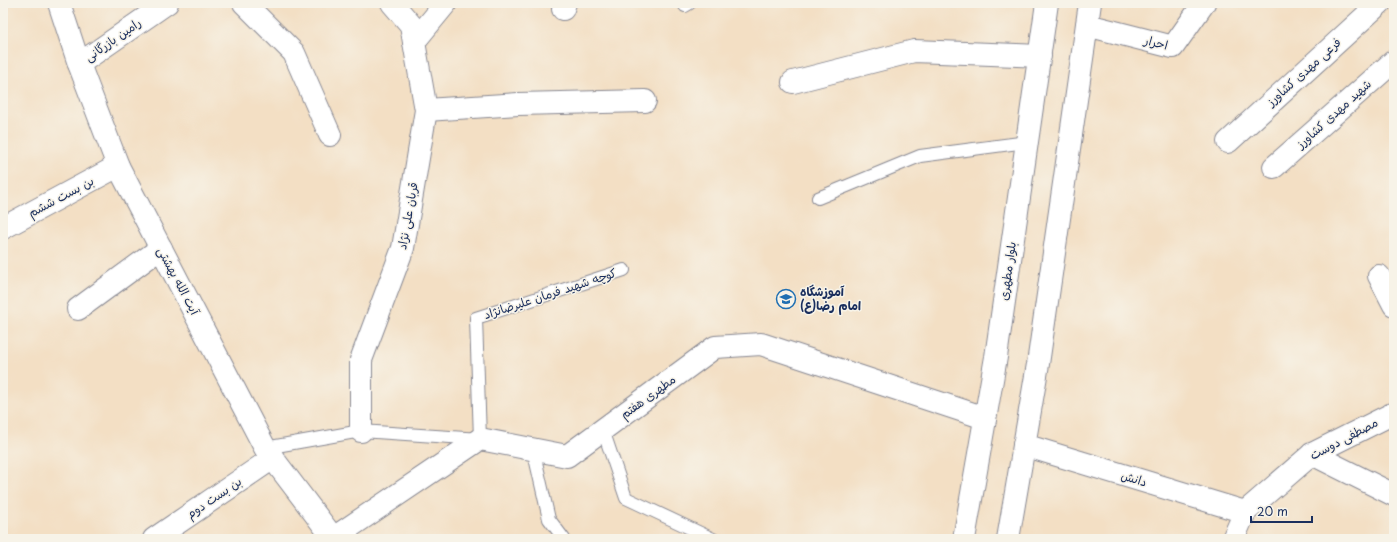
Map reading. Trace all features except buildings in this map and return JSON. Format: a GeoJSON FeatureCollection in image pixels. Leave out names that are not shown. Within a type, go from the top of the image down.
{"type":"FeatureCollection","features":[{"type":"Feature","properties":{"kind":"street","name":"آیت الله بهشتی"},"geometry":{"type":"LineString","coordinates":[[59,3],[79,64],[118,166],[269,453],[333,538]]}},
{"type":"Feature","properties":{"kind":"street","name":"رامین بازرگانی"},"geometry":{"type":"LineString","coordinates":[[79,64],[166,3]]}},
{"type":"Feature","properties":{"kind":"street"},"geometry":{"type":"LineString","coordinates":[[244,3],[294,53],[330,135]]}},
{"type":"Feature","properties":{"kind":"street","name":"قربان علی نژاد"},"geometry":{"type":"LineString","coordinates":[[361,431],[361,360],[403,248],[426,110],[411,25],[392,3]]}},
{"type":"Feature","properties":{"kind":"street"},"geometry":{"type":"LineString","coordinates":[[414,42],[446,3]]}},
{"type":"Feature","properties":{"kind":"street","name":"بلوار مطهری"},"geometry":{"type":"LineString","coordinates":[[964,539],[985,418],[1047,3]]}},
{"type":"Feature","properties":{"kind":"street"},"geometry":{"type":"LineString","coordinates":[[1008,539],[1039,357],[1090,3]]}},
{"type":"Feature","properties":{"kind":"street","name":"احرار"},"geometry":{"type":"LineString","coordinates":[[1087,25],[1173,47],[1204,3]]}},
{"type":"Feature","properties":{"kind":"street","name":"فرعی مهدی کشاورز"},"geometry":{"type":"LineString","coordinates":[[1228,142],[1380,3]]}},
{"type":"Feature","properties":{"kind":"street"},"geometry":{"type":"LineString","coordinates":[[793,82],[914,51],[1040,56]]}},
{"type":"Feature","properties":{"kind":"street","name":"شهید مهدی کشاورز"},"geometry":{"type":"LineString","coordinates":[[1274,167],[1394,61]]}},
{"type":"Feature","properties":{"kind":"street"},"geometry":{"type":"LineString","coordinates":[[426,110],[518,104],[645,101]]}},
{"type":"Feature","properties":{"kind":"street","name":"بن بست ششم"},"geometry":{"type":"LineString","coordinates":[[3,228],[118,166]]}},
{"type":"Feature","properties":{"kind":"street"},"geometry":{"type":"LineString","coordinates":[[78,309],[161,248]]}},
{"type":"Feature","properties":{"kind":"street"},"geometry":{"type":"LineString","coordinates":[[1379,276],[1394,305]]}},
{"type":"Feature","properties":{"kind":"street","name":"مطهری هفتم"},"geometry":{"type":"LineString","coordinates":[[480,439],[567,456],[715,347],[761,344],[985,418]]}},
{"type":"Feature","properties":{"kind":"street","name":"مصطفی دوست"},"geometry":{"type":"LineString","coordinates":[[1233,539],[1244,512],[1312,454],[1394,413]]}},
{"type":"Feature","properties":{"kind":"street"},"geometry":{"type":"LineString","coordinates":[[333,538],[480,439]]}},
{"type":"Feature","properties":{"kind":"street","name":"دانش"},"geometry":{"type":"LineString","coordinates":[[1024,445],[1244,512]]}},
{"type":"Feature","properties":{"kind":"street","name":"بن بست دوم"},"geometry":{"type":"LineString","coordinates":[[154,539],[269,453]]}},
{"type":"Feature","properties":{"kind":"street"},"geometry":{"type":"LineString","coordinates":[[1312,454],[1394,495]]}},
{"type":"Feature","properties":{"kind":"lane"},"geometry":{"type":"LineString","coordinates":[[818,198],[920,156],[1027,142]]}},
{"type":"Feature","properties":{"kind":"lane","name":"کوچه شهید فرمان علیرضانژاد"},"geometry":{"type":"LineString","coordinates":[[480,439],[476,318],[624,270]]}},
{"type":"Feature","properties":{"kind":"lane"},"geometry":{"type":"LineString","coordinates":[[603,430],[626,498],[713,539]]}},
{"type":"Feature","properties":{"kind":"lane"},"geometry":{"type":"LineString","coordinates":[[269,453],[361,431],[480,439]]}},
{"type":"Feature","properties":{"kind":"lane"},"geometry":{"type":"LineString","coordinates":[[532,449],[549,520],[564,539]]}},
{"type":"Feature","properties":{"kind":"place","name":"آموزشگاه امام رضا(ع)"},"geometry":{"type":"Point","coordinates":[786,299]}}]}
